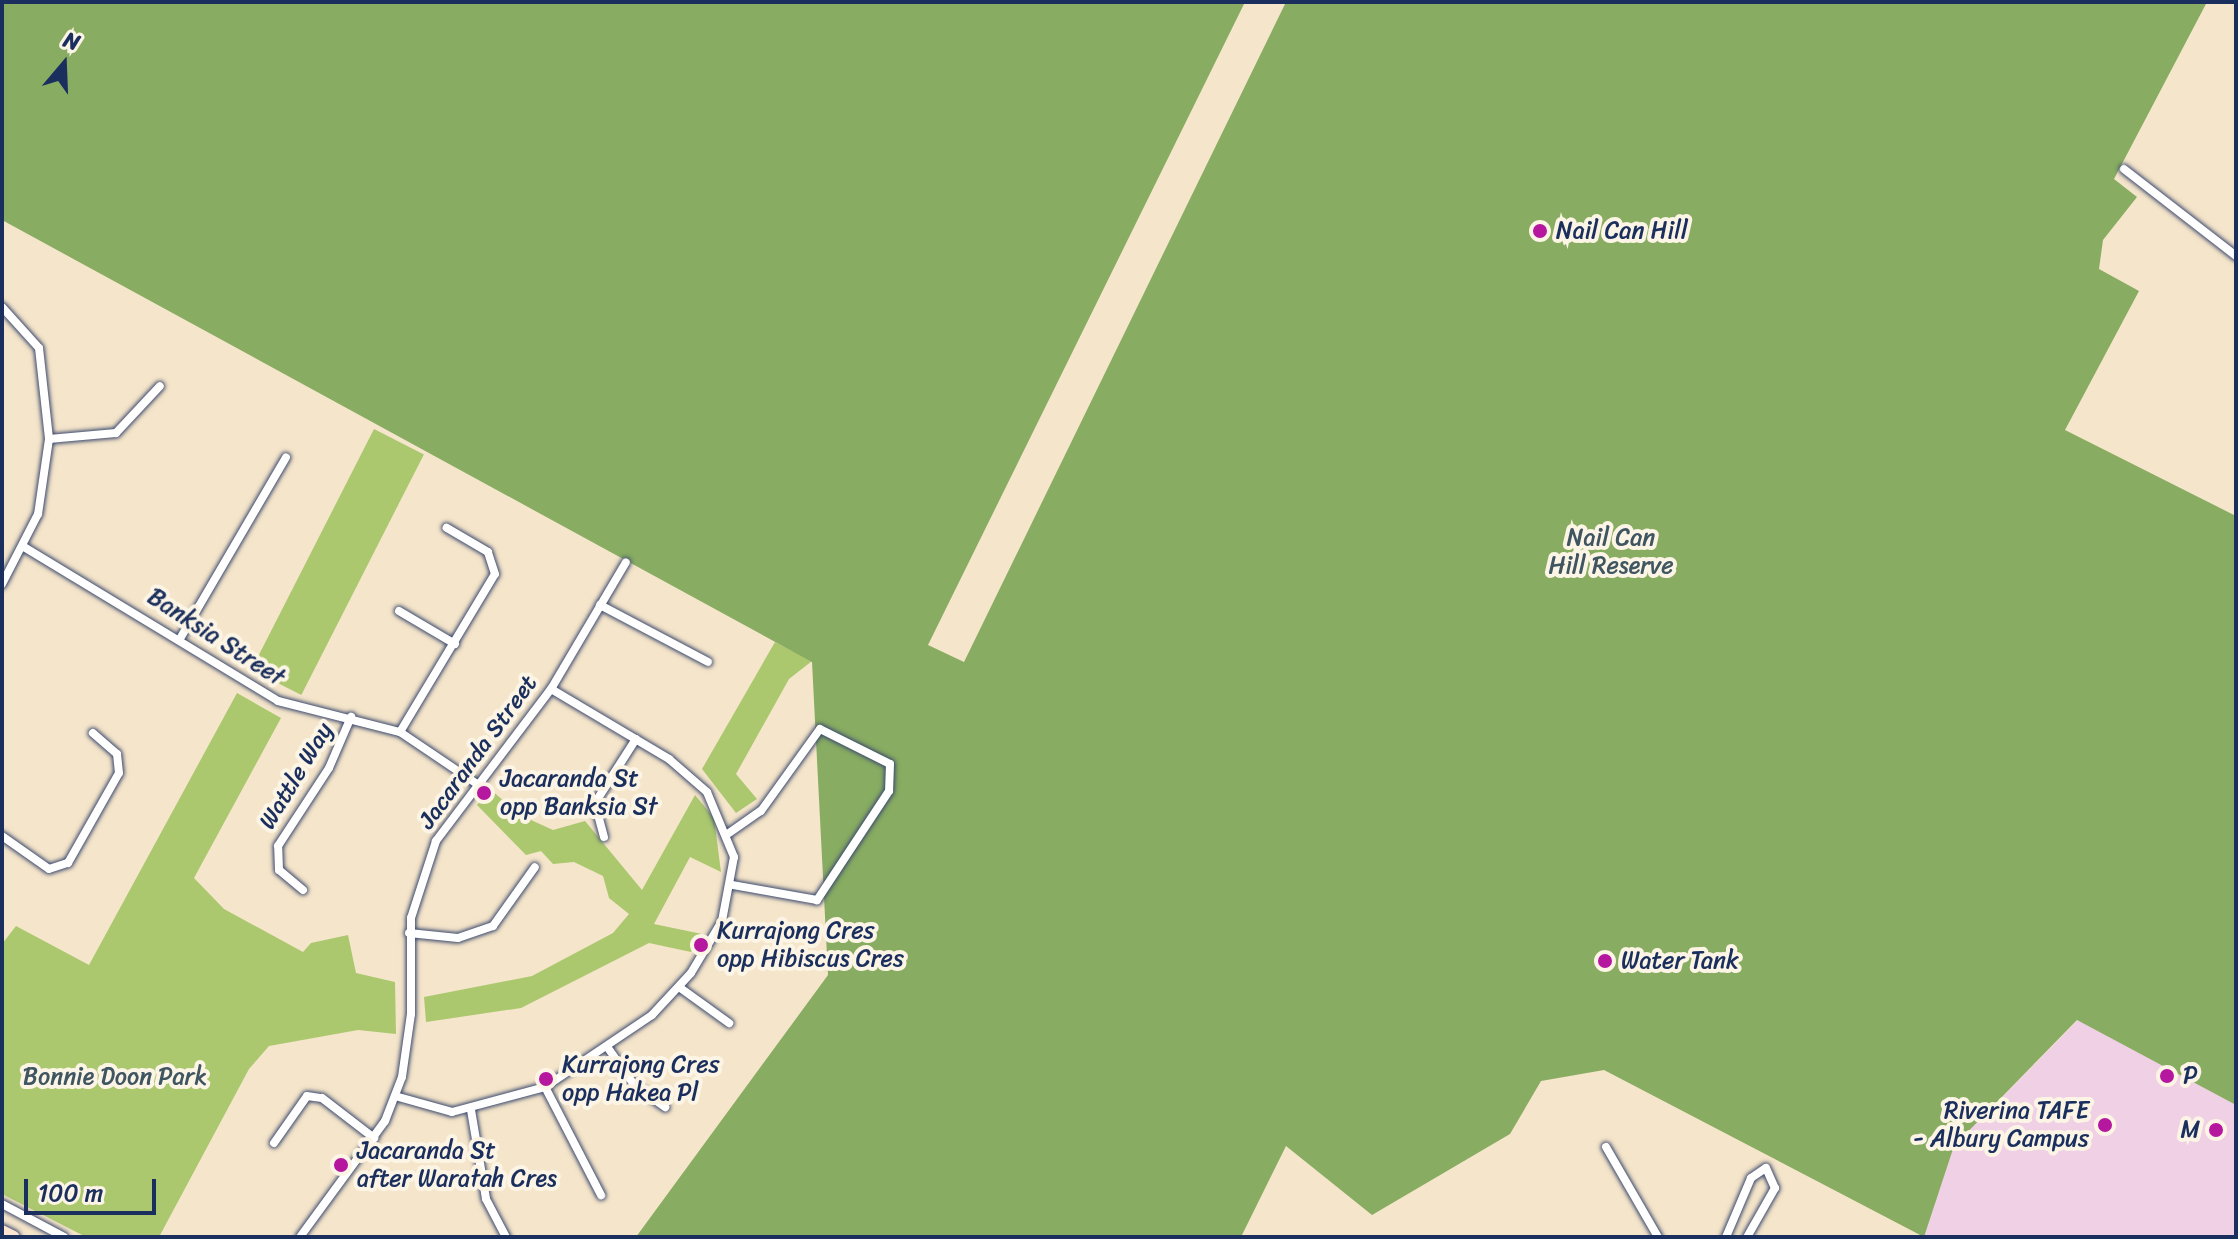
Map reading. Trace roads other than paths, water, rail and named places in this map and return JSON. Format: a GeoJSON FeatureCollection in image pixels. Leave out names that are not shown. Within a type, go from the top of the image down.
{"type":"FeatureCollection","features":[{"type":"Feature","properties":{"kind":"main road"},"geometry":{"type":"LineString","coordinates":[[2,1231],[14,1237]]}},
{"type":"Feature","properties":{"kind":"street"},"geometry":{"type":"LineString","coordinates":[[2124,169],[2236,256]]}},
{"type":"Feature","properties":{"kind":"street"},"geometry":{"type":"LineString","coordinates":[[2,307],[39,348],[49,439],[44,495],[24,547],[2,584]]}},
{"type":"Feature","properties":{"kind":"street"},"geometry":{"type":"LineString","coordinates":[[49,439],[116,433],[160,386]]}},
{"type":"Feature","properties":{"kind":"street"},"geometry":{"type":"LineString","coordinates":[[181,637],[286,457]]}},
{"type":"Feature","properties":{"kind":"street"},"geometry":{"type":"LineString","coordinates":[[400,732],[455,644],[496,568],[488,552],[447,528]]}},
{"type":"Feature","properties":{"kind":"street","name":"Banksia Street"},"geometry":{"type":"LineString","coordinates":[[24,547],[181,637],[278,701],[351,717],[400,732],[477,784]]}},
{"type":"Feature","properties":{"kind":"street","name":"Jacaranda Street"},"geometry":{"type":"LineString","coordinates":[[300,1237],[374,1138],[395,1096],[409,1040],[409,933],[436,841],[551,689],[626,562]]}},
{"type":"Feature","properties":{"kind":"street"},"geometry":{"type":"LineString","coordinates":[[600,605],[708,662]]}},
{"type":"Feature","properties":{"kind":"street"},"geometry":{"type":"LineString","coordinates":[[399,611],[455,644]]}},
{"type":"Feature","properties":{"kind":"street"},"geometry":{"type":"LineString","coordinates":[[395,1096],[433,1110],[471,1110],[545,1087],[608,1048],[679,987],[716,933],[733,885],[729,833],[696,780],[636,739],[551,689]]}},
{"type":"Feature","properties":{"kind":"street","name":"Wattle Way"},"geometry":{"type":"LineString","coordinates":[[303,890],[279,870],[278,846],[322,782],[351,717]]}},
{"type":"Feature","properties":{"kind":"street"},"geometry":{"type":"LineString","coordinates":[[729,833],[761,811],[820,729],[890,764],[889,791],[817,900],[733,885]]}},
{"type":"Feature","properties":{"kind":"street"},"geometry":{"type":"LineString","coordinates":[[2,836],[38,863],[63,868],[119,773],[117,754],[93,733]]}},
{"type":"Feature","properties":{"kind":"street"},"geometry":{"type":"LineString","coordinates":[[604,837],[595,803],[636,739]]}},
{"type":"Feature","properties":{"kind":"street"},"geometry":{"type":"LineString","coordinates":[[409,933],[458,938],[493,926],[535,867]]}},
{"type":"Feature","properties":{"kind":"street"},"geometry":{"type":"LineString","coordinates":[[679,987],[729,1023]]}},
{"type":"Feature","properties":{"kind":"street"},"geometry":{"type":"LineString","coordinates":[[608,1048],[635,1086],[665,1107]]}},
{"type":"Feature","properties":{"kind":"street"},"geometry":{"type":"LineString","coordinates":[[545,1087],[601,1195]]}},
{"type":"Feature","properties":{"kind":"street"},"geometry":{"type":"LineString","coordinates":[[274,1143],[307,1096],[322,1098],[374,1138]]}},
{"type":"Feature","properties":{"kind":"street"},"geometry":{"type":"LineString","coordinates":[[471,1110],[486,1199],[506,1237]]}},
{"type":"Feature","properties":{"kind":"street"},"geometry":{"type":"LineString","coordinates":[[1606,1147],[1658,1237]]}},
{"type":"Feature","properties":{"kind":"street"},"geometry":{"type":"LineString","coordinates":[[1726,1237],[1751,1178],[1766,1168],[1775,1188],[1747,1237]]}},
{"type":"Feature","properties":{"kind":"street"},"geometry":{"type":"LineString","coordinates":[[2,1204],[64,1237]]}},
{"type":"Feature","properties":{"kind":"place","name":"Nail Can Hill"},"geometry":{"type":"Point","coordinates":[1540,231]}},
{"type":"Feature","properties":{"kind":"place","name":"Jacaranda St opp Banksia St"},"geometry":{"type":"Point","coordinates":[484,793]}},
{"type":"Feature","properties":{"kind":"place","name":"Kurrajong Cres opp Hibiscus Cres"},"geometry":{"type":"Point","coordinates":[701,945]}},
{"type":"Feature","properties":{"kind":"place","name":"Water Tank"},"geometry":{"type":"Point","coordinates":[1605,961]}},
{"type":"Feature","properties":{"kind":"place","name":"P"},"geometry":{"type":"Point","coordinates":[2167,1076]}},
{"type":"Feature","properties":{"kind":"place","name":"Kurrajong Cres opp Hakea Pl"},"geometry":{"type":"Point","coordinates":[546,1079]}},
{"type":"Feature","properties":{"kind":"place","name":"Riverina TAFE - Albury Campus"},"geometry":{"type":"Point","coordinates":[2105,1125]}},
{"type":"Feature","properties":{"kind":"place","name":"M"},"geometry":{"type":"Point","coordinates":[2216,1130]}},
{"type":"Feature","properties":{"kind":"place","name":"Jacaranda St after Waratah Cres"},"geometry":{"type":"Point","coordinates":[341,1165]}},
{"type":"Feature","properties":{"kind":"park label","name":"Nail Can Hill Reserve"},"geometry":{"type":"Point","coordinates":[1611,552]}},
{"type":"Feature","properties":{"kind":"park label","name":"Bonnie Doon Park"},"geometry":{"type":"Point","coordinates":[115,1077]}}]}
